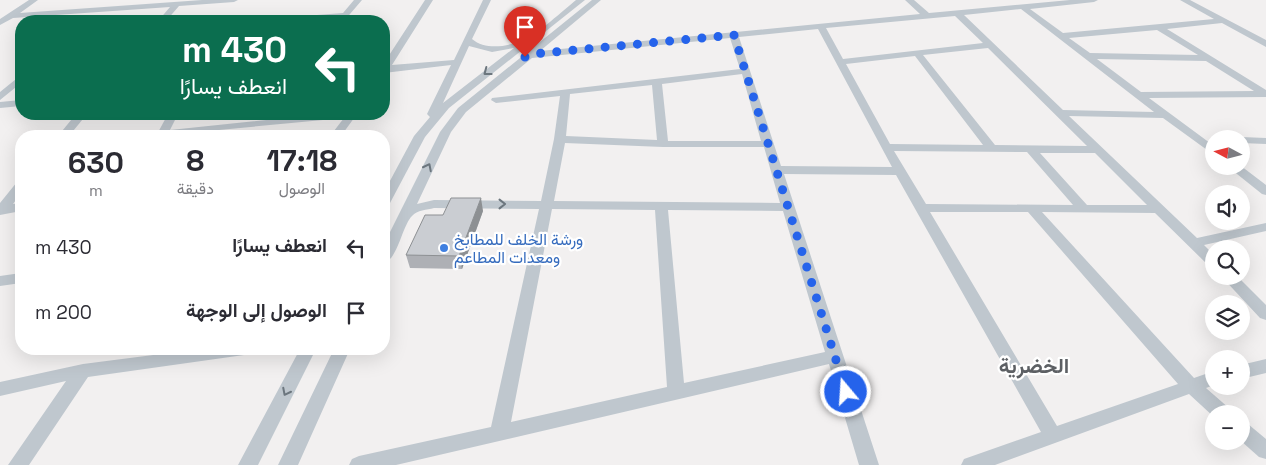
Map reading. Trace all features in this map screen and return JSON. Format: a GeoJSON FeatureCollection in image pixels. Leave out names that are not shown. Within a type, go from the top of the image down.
{"type":"FeatureCollection","features":[{"type":"Feature","properties":{"kind":"street"},"geometry":{"type":"LineString","coordinates":[[0,23],[34,0]]}},
{"type":"Feature","properties":{"kind":"street"},"geometry":{"type":"LineString","coordinates":[[22,15],[234,0]]}},
{"type":"Feature","properties":{"kind":"street"},"geometry":{"type":"LineString","coordinates":[[345,15],[358,0]]}},
{"type":"Feature","properties":{"kind":"street"},"geometry":{"type":"LineString","coordinates":[[390,60],[429,0]]}},
{"type":"Feature","properties":{"kind":"street"},"geometry":{"type":"LineString","coordinates":[[390,191],[420,136],[487,0]]}},
{"type":"Feature","properties":{"kind":"street"},"geometry":{"type":"LineString","coordinates":[[568,10],[573,0]]}},
{"type":"Feature","properties":{"kind":"street"},"geometry":{"type":"LineString","coordinates":[[420,136],[434,117],[454,97],[581,0]]}},
{"type":"Feature","properties":{"kind":"street"},"geometry":{"type":"LineString","coordinates":[[564,27],[573,15],[593,0]]}},
{"type":"Feature","properties":{"kind":"street"},"geometry":{"type":"LineString","coordinates":[[390,245],[446,132],[468,103],[597,0]]}},
{"type":"Feature","properties":{"kind":"street"},"geometry":{"type":"LineString","coordinates":[[909,0],[927,16]]}},
{"type":"Feature","properties":{"kind":"street"},"geometry":{"type":"LineString","coordinates":[[525,57],[555,52],[1094,0]]}},
{"type":"Feature","properties":{"kind":"street"},"geometry":{"type":"LineString","coordinates":[[1184,0],[1266,44]]}},
{"type":"Feature","properties":{"kind":"street"},"geometry":{"type":"LineString","coordinates":[[167,15],[177,4]]}},
{"type":"Feature","properties":{"kind":"street"},"geometry":{"type":"LineString","coordinates":[[1023,7],[1205,145]]}},
{"type":"Feature","properties":{"kind":"street"},"geometry":{"type":"LineString","coordinates":[[95,15],[102,9]]}},
{"type":"Feature","properties":{"kind":"street"},"geometry":{"type":"LineString","coordinates":[[957,13],[1205,254]]}},
{"type":"Feature","properties":{"kind":"street"},"geometry":{"type":"LineString","coordinates":[[9,16],[15,16]]}},
{"type":"Feature","properties":{"kind":"street"},"geometry":{"type":"LineString","coordinates":[[1062,36],[1222,21]]}},
{"type":"Feature","properties":{"kind":"street"},"geometry":{"type":"LineString","coordinates":[[821,27],[886,147],[1053,436]]}},
{"type":"Feature","properties":{"kind":"street"},"geometry":{"type":"LineString","coordinates":[[1159,27],[1266,94]]}},
{"type":"Feature","properties":{"kind":"street"},"geometry":{"type":"LineString","coordinates":[[734,35],[869,465]]}},
{"type":"Feature","properties":{"kind":"street"},"geometry":{"type":"LineString","coordinates":[[467,39],[476,47],[493,49],[508,47],[531,38]]}},
{"type":"Feature","properties":{"kind":"street"},"geometry":{"type":"LineString","coordinates":[[542,44],[540,48],[542,50],[555,52]]}},
{"type":"Feature","properties":{"kind":"street"},"geometry":{"type":"LineString","coordinates":[[839,62],[989,45]]}},
{"type":"Feature","properties":{"kind":"street"},"geometry":{"type":"LineString","coordinates":[[917,53],[991,148]]}},
{"type":"Feature","properties":{"kind":"street"},"geometry":{"type":"LineString","coordinates":[[1087,56],[1209,58]]}},
{"type":"Feature","properties":{"kind":"street"},"geometry":{"type":"LineString","coordinates":[[390,68],[457,62]]}},
{"type":"Feature","properties":{"kind":"street"},"geometry":{"type":"LineString","coordinates":[[468,103],[745,71]]}},
{"type":"Feature","properties":{"kind":"street"},"geometry":{"type":"LineString","coordinates":[[656,80],[663,144]]}},
{"type":"Feature","properties":{"kind":"street"},"geometry":{"type":"LineString","coordinates":[[0,97],[15,83]]}},
{"type":"Feature","properties":{"kind":"street"},"geometry":{"type":"LineString","coordinates":[[481,92],[479,96],[481,98],[496,100]]}},
{"type":"Feature","properties":{"kind":"street"},"geometry":{"type":"LineString","coordinates":[[500,431],[560,140],[565,92]]}},
{"type":"Feature","properties":{"kind":"street"},"geometry":{"type":"LineString","coordinates":[[1139,95],[1266,94]]}},
{"type":"Feature","properties":{"kind":"street"},"geometry":{"type":"LineString","coordinates":[[0,105],[15,104]]}},
{"type":"Feature","properties":{"kind":"street"},"geometry":{"type":"LineString","coordinates":[[1060,113],[1165,115]]}},
{"type":"Feature","properties":{"kind":"street"},"geometry":{"type":"LineString","coordinates":[[68,130],[77,120]]}},
{"type":"Feature","properties":{"kind":"street"},"geometry":{"type":"LineString","coordinates":[[207,130],[298,120]]}},
{"type":"Feature","properties":{"kind":"street"},"geometry":{"type":"LineString","coordinates":[[560,140],[663,144],[768,144]]}},
{"type":"Feature","properties":{"kind":"street"},"geometry":{"type":"LineString","coordinates":[[1198,140],[1205,140]]}},
{"type":"Feature","properties":{"kind":"street"},"geometry":{"type":"LineString","coordinates":[[1250,140],[1266,141]]}},
{"type":"Feature","properties":{"kind":"street"},"geometry":{"type":"LineString","coordinates":[[886,147],[1098,150]]}},
{"type":"Feature","properties":{"kind":"street"},"geometry":{"type":"LineString","coordinates":[[1030,149],[1084,209]]}},
{"type":"Feature","properties":{"kind":"street"},"geometry":{"type":"LineString","coordinates":[[776,170],[900,171]]}},
{"type":"Feature","properties":{"kind":"street"},"geometry":{"type":"LineString","coordinates":[[390,226],[413,176],[404,174],[397,178]]}},
{"type":"Feature","properties":{"kind":"street"},"geometry":{"type":"LineString","coordinates":[[1245,175],[1266,191]]}},
{"type":"Feature","properties":{"kind":"street"},"geometry":{"type":"LineString","coordinates":[[1,210],[15,193]]}},
{"type":"Feature","properties":{"kind":"street"},"geometry":{"type":"LineString","coordinates":[[403,216],[413,209],[427,205],[546,204],[787,207]]}},
{"type":"Feature","properties":{"kind":"street"},"geometry":{"type":"LineString","coordinates":[[661,206],[676,391]]}},
{"type":"Feature","properties":{"kind":"street"},"geometry":{"type":"LineString","coordinates":[[1,210],[15,208]]}},
{"type":"Feature","properties":{"kind":"street"},"geometry":{"type":"LineString","coordinates":[[922,208],[1158,209]]}},
{"type":"Feature","properties":{"kind":"street"},"geometry":{"type":"LineString","coordinates":[[1032,208],[1191,386],[1213,405]]}},
{"type":"Feature","properties":{"kind":"street"},"geometry":{"type":"LineString","coordinates":[[1194,244],[1266,227]]}},
{"type":"Feature","properties":{"kind":"street"},"geometry":{"type":"LineString","coordinates":[[0,281],[15,279]]}},
{"type":"Feature","properties":{"kind":"street"},"geometry":{"type":"LineString","coordinates":[[1237,285],[1266,314]]}},
{"type":"Feature","properties":{"kind":"street"},"geometry":{"type":"LineString","coordinates":[[0,389],[82,371],[200,355]]}},
{"type":"Feature","properties":{"kind":"street"},"geometry":{"type":"LineString","coordinates":[[248,465],[305,355]]}},
{"type":"Feature","properties":{"kind":"street"},"geometry":{"type":"LineString","coordinates":[[288,465],[339,355]]}},
{"type":"Feature","properties":{"kind":"street"},"geometry":{"type":"LineString","coordinates":[[359,465],[500,431],[834,356]]}},
{"type":"Feature","properties":{"kind":"street"},"geometry":{"type":"LineString","coordinates":[[1250,370],[1266,366]]}},
{"type":"Feature","properties":{"kind":"street"},"geometry":{"type":"LineString","coordinates":[[18,465],[82,371]]}},
{"type":"Feature","properties":{"kind":"street"},"geometry":{"type":"LineString","coordinates":[[971,465],[1205,381]]}},
{"type":"Feature","properties":{"kind":"street"},"geometry":{"type":"LineString","coordinates":[[1250,438],[1266,451]]}},
{"type":"Feature","properties":{"kind":"building","name":"ورشة الخلف للمطابخ ومعدات المطاعم"},"geometry":{"type":"Polygon","coordinates":[[[451,198],[481,198],[459,256],[406,255],[425,215],[443,215],[451,198]]]}},
{"type":"Feature","properties":{"kind":"place","name":"ورشة الخلف للمطابخ ومعدات المطاعم"},"geometry":{"type":"Point","coordinates":[444,248]}},
{"type":"Feature","properties":{"kind":"district","name":"الخضرية"},"geometry":{"type":"Point","coordinates":[1034,365]}},
{"type":"Feature","properties":{"kind":"route"},"geometry":{"type":"LineString","coordinates":[[525,57],[533,54],[734,35],[846,392]]}}]}
